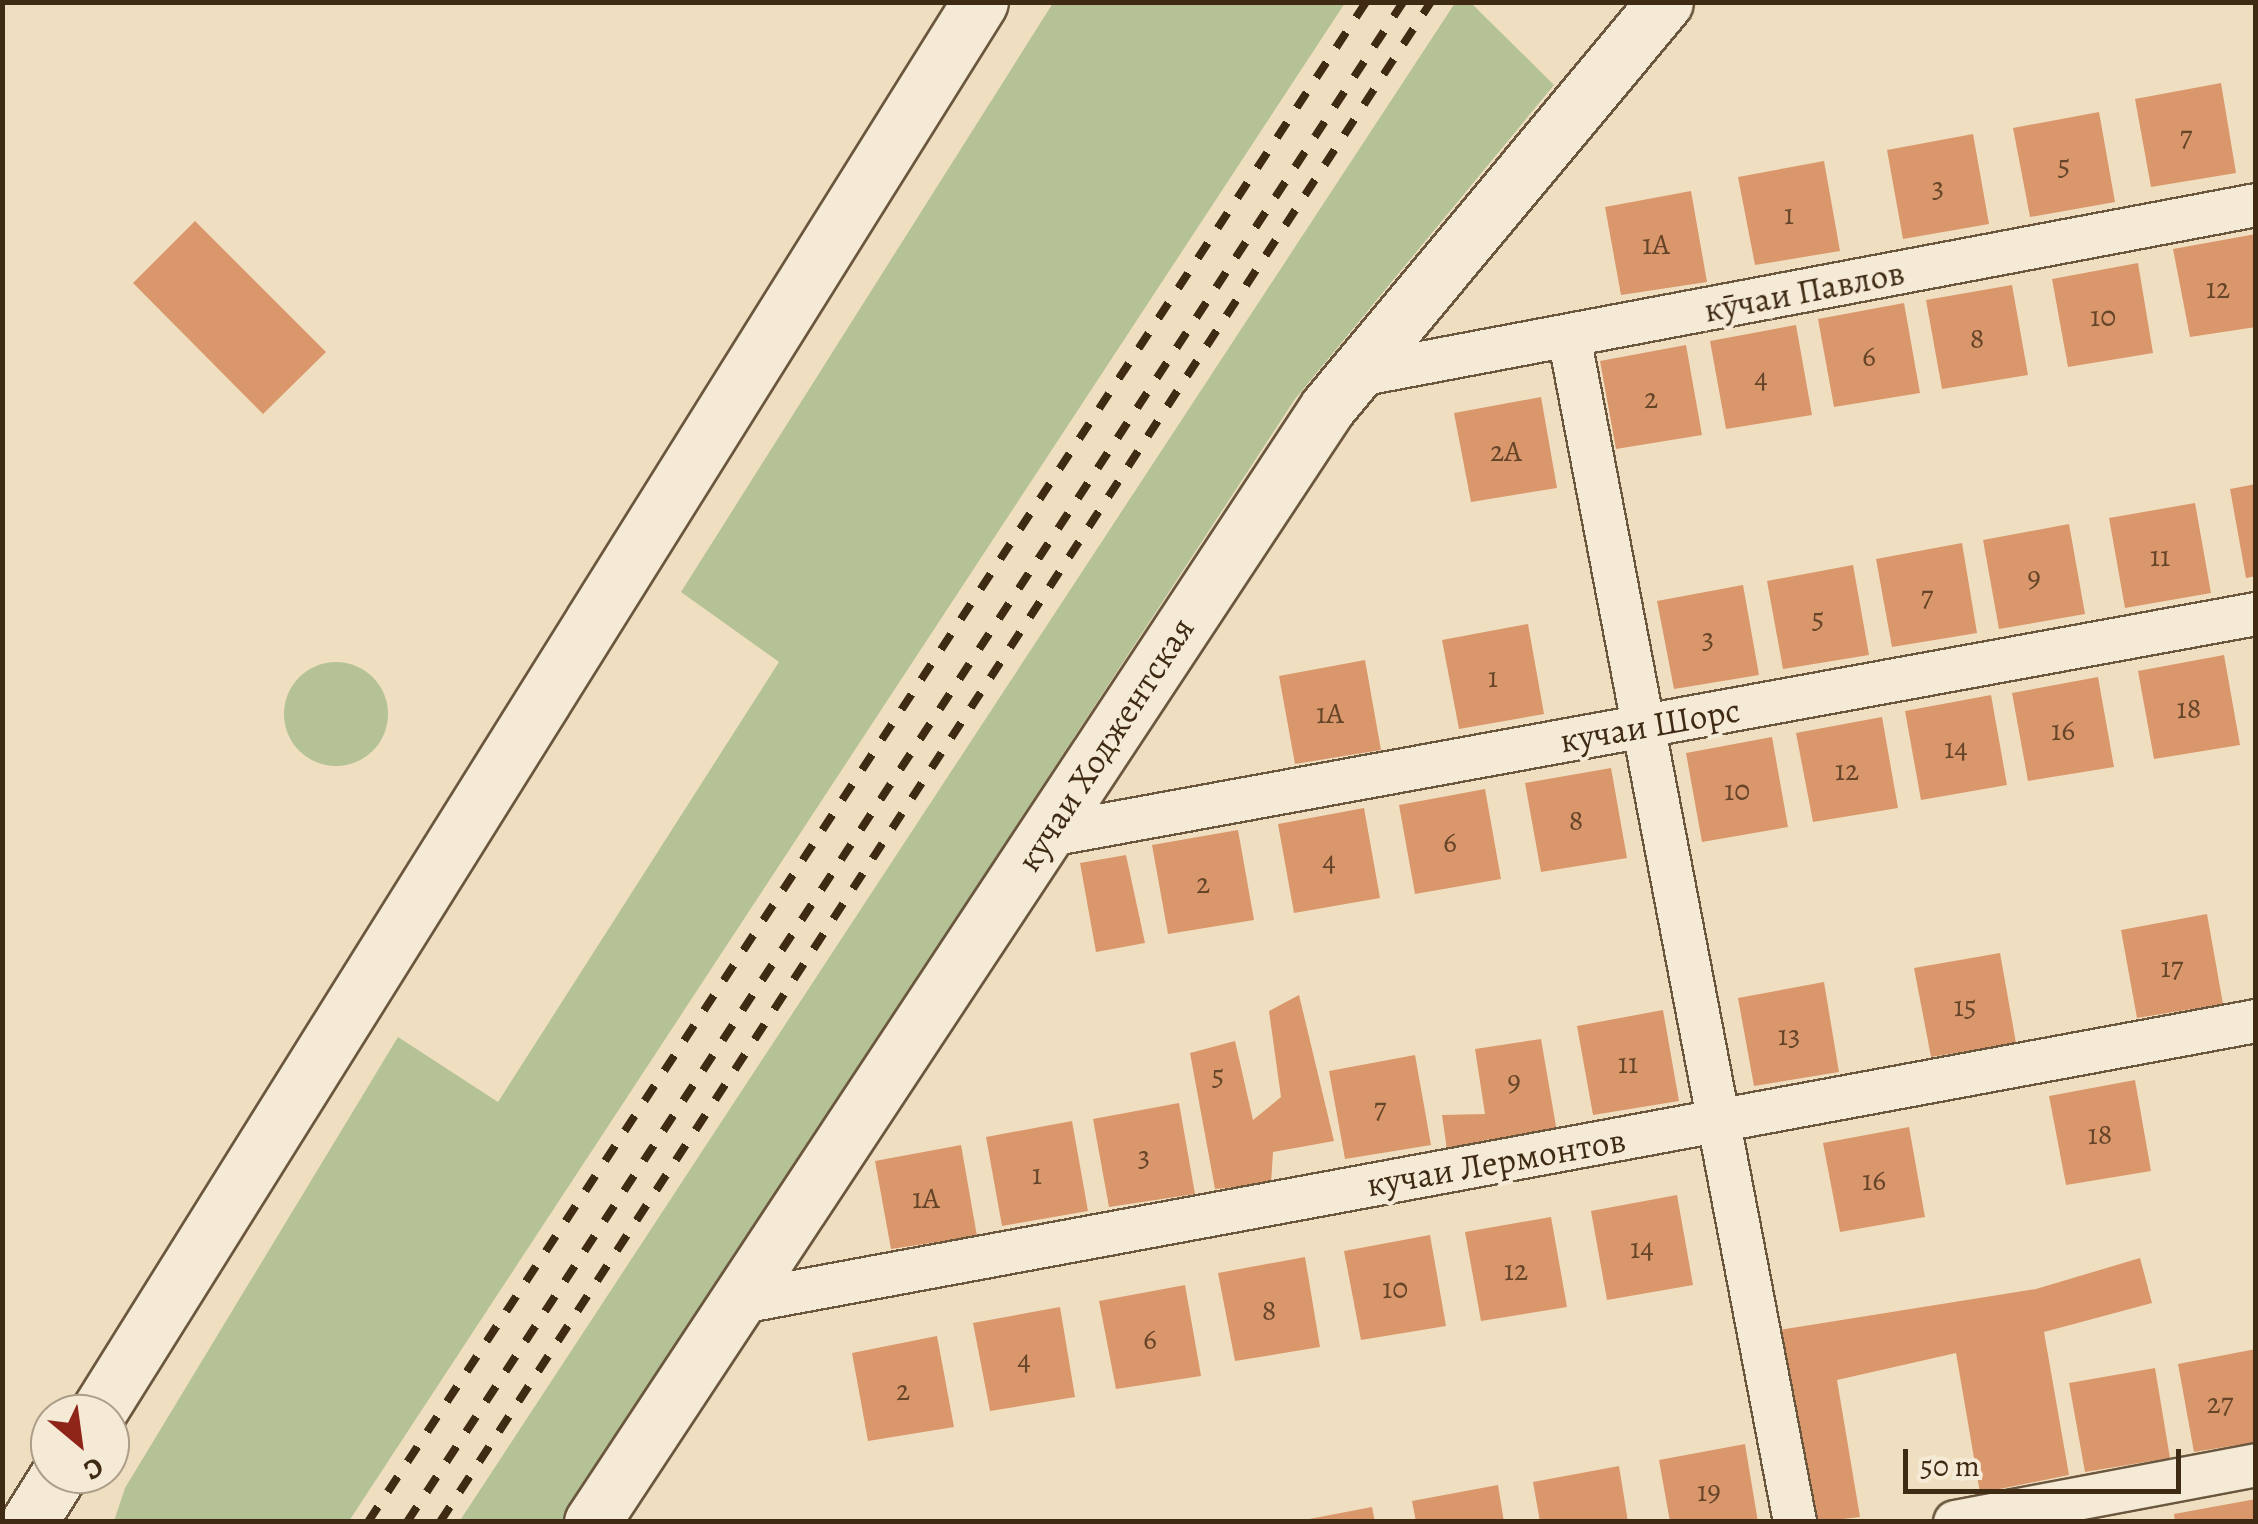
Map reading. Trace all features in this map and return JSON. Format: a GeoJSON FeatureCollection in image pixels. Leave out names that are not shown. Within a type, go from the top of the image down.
{"type":"FeatureCollection","features":[{"type":"Feature","properties":{"kind":"main road"},"geometry":{"type":"LineString","coordinates":[[110,1394],[980,2]]}},
{"type":"Feature","properties":{"kind":"main road","name":"кучаи Ходжентская"},"geometry":{"type":"LineString","coordinates":[[592,1522],[1352,376],[1665,2]]}},
{"type":"Feature","properties":{"kind":"main road"},"geometry":{"type":"LineString","coordinates":[[30,1522],[47,1494]]}},
{"type":"Feature","properties":{"kind":"street","name":"кӯчаи Павлов"},"geometry":{"type":"LineString","coordinates":[[1352,376],[2256,205]]}},
{"type":"Feature","properties":{"kind":"street"},"geometry":{"type":"LineString","coordinates":[[1569,336],[1796,1522]]}},
{"type":"Feature","properties":{"kind":"street","name":"кучаи Шорс"},"geometry":{"type":"LineString","coordinates":[[1044,836],[2256,614]]}},
{"type":"Feature","properties":{"kind":"street","name":"кучаи Лермонтов"},"geometry":{"type":"LineString","coordinates":[[736,1303],[2256,1021]]}},
{"type":"Feature","properties":{"kind":"street"},"geometry":{"type":"LineString","coordinates":[[1955,1522],[2256,1464]]}},
{"type":"Feature","properties":{"kind":"green space"},"geometry":{"type":"Polygon","coordinates":[[[1053,3],[1345,3],[349,1521],[114,1521],[123,1494],[130,1494],[130,1480],[398,1037],[498,1102],[779,662],[681,592],[1053,3]]]}},
{"type":"Feature","properties":{"kind":"green space"},"geometry":{"type":"Polygon","coordinates":[[[1455,3],[1471,3],[1554,85],[1295,399],[562,1521],[459,1522],[1455,3]]]}},
{"type":"Feature","properties":{"kind":"green space"},"geometry":{"type":"Polygon","coordinates":[[[336,662],[356,666],[379,685],[388,714],[384,734],[365,757],[336,766],[316,762],[293,743],[284,714],[288,694],[307,671],[336,662]]]}},
{"type":"Feature","properties":{"kind":"building"},"geometry":{"type":"Polygon","coordinates":[[[2221,83],[2236,173],[2151,187],[2135,99],[2221,83]]]}},
{"type":"Feature","properties":{"kind":"building"},"geometry":{"type":"Polygon","coordinates":[[[2099,112],[2115,202],[2030,217],[2013,128],[2099,112]]]}},
{"type":"Feature","properties":{"kind":"building"},"geometry":{"type":"Polygon","coordinates":[[[1973,134],[1989,224],[1903,239],[1887,150],[1973,134]]]}},
{"type":"Feature","properties":{"kind":"building"},"geometry":{"type":"Polygon","coordinates":[[[1824,161],[1840,251],[1755,265],[1738,177],[1824,161]]]}},
{"type":"Feature","properties":{"kind":"building"},"geometry":{"type":"Polygon","coordinates":[[[1691,191],[1707,282],[1621,295],[1605,207],[1691,191]]]}},
{"type":"Feature","properties":{"kind":"building"},"geometry":{"type":"Polygon","coordinates":[[[195,221],[326,352],[263,414],[133,283],[195,221]]]}},
{"type":"Feature","properties":{"kind":"building"},"geometry":{"type":"Polygon","coordinates":[[[2256,234],[2256,327],[2190,337],[2173,249],[2256,234]]]}},
{"type":"Feature","properties":{"kind":"building"},"geometry":{"type":"Polygon","coordinates":[[[2138,263],[2153,353],[2068,367],[2052,279],[2138,263]]]}},
{"type":"Feature","properties":{"kind":"building"},"geometry":{"type":"Polygon","coordinates":[[[2012,285],[2028,375],[1942,389],[1926,300],[2012,285]]]}},
{"type":"Feature","properties":{"kind":"building"},"geometry":{"type":"Polygon","coordinates":[[[1904,303],[1920,393],[1834,407],[1818,319],[1904,303]]]}},
{"type":"Feature","properties":{"kind":"building"},"geometry":{"type":"Polygon","coordinates":[[[1796,325],[1812,415],[1726,429],[1710,341],[1796,325]]]}},
{"type":"Feature","properties":{"kind":"building"},"geometry":{"type":"Polygon","coordinates":[[[1686,345],[1702,435],[1616,449],[1600,361],[1686,345]]]}},
{"type":"Feature","properties":{"kind":"building"},"geometry":{"type":"Polygon","coordinates":[[[1541,397],[1557,488],[1471,502],[1454,413],[1541,397]]]}},
{"type":"Feature","properties":{"kind":"building"},"geometry":{"type":"Polygon","coordinates":[[[2256,484],[2256,576],[2246,578],[2230,489],[2256,484]]]}},
{"type":"Feature","properties":{"kind":"building"},"geometry":{"type":"Polygon","coordinates":[[[2195,503],[2211,593],[2125,608],[2109,518],[2195,503]]]}},
{"type":"Feature","properties":{"kind":"building"},"geometry":{"type":"Polygon","coordinates":[[[2069,524],[2085,614],[1999,629],[1983,540],[2069,524]]]}},
{"type":"Feature","properties":{"kind":"building"},"geometry":{"type":"Polygon","coordinates":[[[1962,543],[1977,633],[1892,647],[1876,559],[1962,543]]]}},
{"type":"Feature","properties":{"kind":"building"},"geometry":{"type":"Polygon","coordinates":[[[1853,565],[1869,655],[1783,669],[1767,581],[1853,565]]]}},
{"type":"Feature","properties":{"kind":"building"},"geometry":{"type":"Polygon","coordinates":[[[1743,585],[1759,675],[1674,689],[1657,601],[1743,585]]]}},
{"type":"Feature","properties":{"kind":"building"},"geometry":{"type":"Polygon","coordinates":[[[1528,624],[1544,714],[1459,729],[1442,640],[1528,624]]]}},
{"type":"Feature","properties":{"kind":"building"},"geometry":{"type":"Polygon","coordinates":[[[2224,655],[2240,745],[2154,759],[2138,671],[2224,655]]]}},
{"type":"Feature","properties":{"kind":"building"},"geometry":{"type":"Polygon","coordinates":[[[1365,660],[1381,750],[1295,764],[1279,676],[1365,660]]]}},
{"type":"Feature","properties":{"kind":"building"},"geometry":{"type":"Polygon","coordinates":[[[2098,677],[2114,767],[2028,781],[2012,693],[2098,677]]]}},
{"type":"Feature","properties":{"kind":"building"},"geometry":{"type":"Polygon","coordinates":[[[1991,695],[2007,785],[1921,800],[1905,711],[1991,695]]]}},
{"type":"Feature","properties":{"kind":"building"},"geometry":{"type":"Polygon","coordinates":[[[1882,717],[1898,808],[1813,822],[1796,733],[1882,717]]]}},
{"type":"Feature","properties":{"kind":"building"},"geometry":{"type":"Polygon","coordinates":[[[1772,737],[1788,827],[1702,842],[1686,753],[1772,737]]]}},
{"type":"Feature","properties":{"kind":"building"},"geometry":{"type":"Polygon","coordinates":[[[1611,768],[1627,858],[1541,872],[1525,783],[1611,768]]]}},
{"type":"Feature","properties":{"kind":"building"},"geometry":{"type":"Polygon","coordinates":[[[1485,789],[1501,879],[1415,894],[1399,805],[1485,789]]]}},
{"type":"Feature","properties":{"kind":"building"},"geometry":{"type":"Polygon","coordinates":[[[1364,808],[1380,898],[1294,913],[1278,824],[1364,808]]]}},
{"type":"Feature","properties":{"kind":"building"},"geometry":{"type":"Polygon","coordinates":[[[1238,830],[1254,920],[1168,934],[1152,845],[1238,830]]]}},
{"type":"Feature","properties":{"kind":"building"},"geometry":{"type":"Polygon","coordinates":[[[1126,855],[1145,943],[1096,952],[1080,863],[1126,855]]]}},
{"type":"Feature","properties":{"kind":"building"},"geometry":{"type":"Polygon","coordinates":[[[2207,914],[2223,1004],[2137,1018],[2121,930],[2207,914]]]}},
{"type":"Feature","properties":{"kind":"building"},"geometry":{"type":"Polygon","coordinates":[[[2000,953],[2016,1043],[1931,1057],[1914,968],[2000,953]]]}},
{"type":"Feature","properties":{"kind":"building"},"geometry":{"type":"Polygon","coordinates":[[[1824,982],[1839,1072],[1754,1086],[1738,998],[1824,982]]]}},
{"type":"Feature","properties":{"kind":"building"},"geometry":{"type":"Polygon","coordinates":[[[1299,995],[1334,1141],[1273,1152],[1271,1184],[1215,1189],[1190,1053],[1235,1041],[1253,1120],[1281,1097],[1269,1011],[1299,995]]]}},
{"type":"Feature","properties":{"kind":"building"},"geometry":{"type":"Polygon","coordinates":[[[1663,1010],[1679,1101],[1593,1115],[1577,1026],[1663,1010]]]}},
{"type":"Feature","properties":{"kind":"building"},"geometry":{"type":"Polygon","coordinates":[[[1541,1039],[1557,1132],[1524,1135],[1526,1145],[1494,1148],[1490,1139],[1447,1150],[1442,1115],[1485,1114],[1475,1049],[1541,1039]]]}},
{"type":"Feature","properties":{"kind":"building"},"geometry":{"type":"Polygon","coordinates":[[[1415,1055],[1431,1145],[1345,1159],[1329,1071],[1415,1055]]]}},
{"type":"Feature","properties":{"kind":"building"},"geometry":{"type":"Polygon","coordinates":[[[2135,1080],[2151,1171],[2066,1185],[2049,1096],[2135,1080]]]}},
{"type":"Feature","properties":{"kind":"building"},"geometry":{"type":"Polygon","coordinates":[[[1179,1103],[1195,1194],[1109,1207],[1093,1119],[1179,1103]]]}},
{"type":"Feature","properties":{"kind":"building"},"geometry":{"type":"Polygon","coordinates":[[[1072,1121],[1088,1211],[1002,1226],[986,1137],[1072,1121]]]}},
{"type":"Feature","properties":{"kind":"building"},"geometry":{"type":"Polygon","coordinates":[[[1909,1127],[1925,1217],[1840,1232],[1823,1143],[1909,1127]]]}},
{"type":"Feature","properties":{"kind":"building"},"geometry":{"type":"Polygon","coordinates":[[[961,1145],[977,1236],[891,1249],[875,1161],[961,1145]]]}},
{"type":"Feature","properties":{"kind":"building"},"geometry":{"type":"Polygon","coordinates":[[[1677,1195],[1693,1285],[1607,1300],[1591,1211],[1677,1195]]]}},
{"type":"Feature","properties":{"kind":"building"},"geometry":{"type":"Polygon","coordinates":[[[1551,1217],[1567,1307],[1481,1321],[1465,1232],[1551,1217]]]}},
{"type":"Feature","properties":{"kind":"building"},"geometry":{"type":"Polygon","coordinates":[[[1430,1235],[1446,1326],[1361,1340],[1344,1251],[1430,1235]]]}},
{"type":"Feature","properties":{"kind":"building"},"geometry":{"type":"Polygon","coordinates":[[[1305,1257],[1320,1347],[1235,1361],[1218,1273],[1305,1257]]]}},
{"type":"Feature","properties":{"kind":"building"},"geometry":{"type":"Polygon","coordinates":[[[2140,1258],[2152,1303],[2044,1332],[2069,1475],[1980,1493],[1956,1353],[1837,1380],[1860,1517],[1817,1522],[1779,1330],[2036,1289],[2140,1258]]]}},
{"type":"Feature","properties":{"kind":"building"},"geometry":{"type":"Polygon","coordinates":[[[1185,1285],[1201,1376],[1116,1389],[1099,1301],[1185,1285]]]}},
{"type":"Feature","properties":{"kind":"building"},"geometry":{"type":"Polygon","coordinates":[[[1060,1307],[1075,1397],[990,1411],[973,1323],[1060,1307]]]}},
{"type":"Feature","properties":{"kind":"building"},"geometry":{"type":"Polygon","coordinates":[[[937,1336],[954,1427],[868,1441],[852,1353],[937,1336]]]}},
{"type":"Feature","properties":{"kind":"building"},"geometry":{"type":"Polygon","coordinates":[[[2256,1349],[2256,1442],[2194,1452],[2178,1364],[2256,1349]]]}},
{"type":"Feature","properties":{"kind":"building"},"geometry":{"type":"Polygon","coordinates":[[[2155,1368],[2170,1458],[2085,1472],[2069,1383],[2155,1368]]]}},
{"type":"Feature","properties":{"kind":"building"},"geometry":{"type":"Polygon","coordinates":[[[1745,1444],[1758,1522],[1670,1522],[1659,1460],[1745,1444]]]}},
{"type":"Feature","properties":{"kind":"building"},"geometry":{"type":"Polygon","coordinates":[[[1619,1466],[1628,1522],[1540,1522],[1533,1482],[1619,1466]]]}},
{"type":"Feature","properties":{"kind":"building"},"geometry":{"type":"Polygon","coordinates":[[[1498,1485],[1504,1522],[1416,1522],[1412,1501],[1498,1485]]]}},
{"type":"Feature","properties":{"kind":"building"},"geometry":{"type":"Polygon","coordinates":[[[2256,1499],[2256,1522],[2175,1522],[2174,1514],[2256,1499]]]}},
{"type":"Feature","properties":{"kind":"building"},"geometry":{"type":"Polygon","coordinates":[[[1372,1507],[1375,1522],[1304,1522],[1304,1520],[1372,1507]]]}},
{"type":"Feature","properties":{"kind":"railway"},"geometry":{"type":"LineString","coordinates":[[368,1522],[1366,2]]}},
{"type":"Feature","properties":{"kind":"railway"},"geometry":{"type":"LineString","coordinates":[[407,1522],[1403,2]]}},
{"type":"Feature","properties":{"kind":"railway"},"geometry":{"type":"LineString","coordinates":[[440,1522],[1431,2]]}}]}
